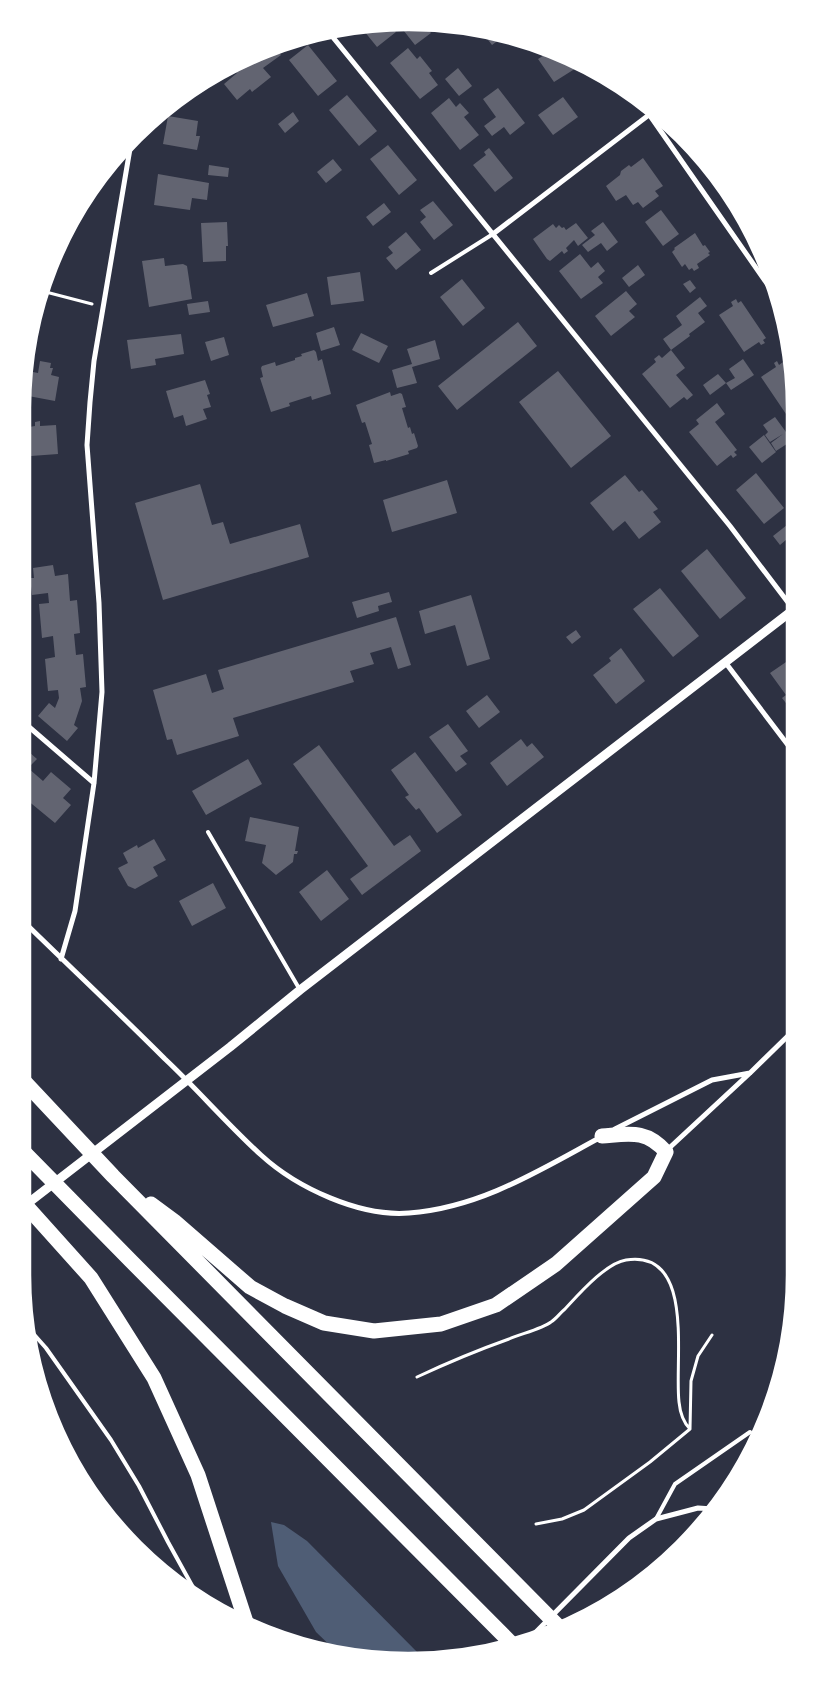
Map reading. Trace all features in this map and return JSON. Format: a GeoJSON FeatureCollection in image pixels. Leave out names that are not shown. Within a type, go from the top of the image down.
{"type":"FeatureCollection","features":[{"type":"Feature","properties":{"kind":"highway"},"geometry":{"type":"LineString","coordinates":[[30,1088],[113,1176],[555,1623]]}},
{"type":"Feature","properties":{"kind":"highway"},"geometry":{"type":"LineString","coordinates":[[113,1176],[174,1221],[250,1287],[285,1306],[324,1323],[374,1331],[441,1324],[496,1305],[556,1264],[654,1177],[666,1152],[658,1143],[643,1135],[602,1136]]}},
{"type":"Feature","properties":{"kind":"highway"},"geometry":{"type":"LineString","coordinates":[[30,1158],[508,1639]]}},
{"type":"Feature","properties":{"kind":"highway"},"geometry":{"type":"LineString","coordinates":[[30,1210],[90,1278],[154,1378],[198,1474],[244,1615]]}},
{"type":"Feature","properties":{"kind":"street"},"geometry":{"type":"LineString","coordinates":[[333,37],[730,526],[787,601]]}},
{"type":"Feature","properties":{"kind":"street"},"geometry":{"type":"LineString","coordinates":[[492,234],[647,115]]}},
{"type":"Feature","properties":{"kind":"street"},"geometry":{"type":"LineString","coordinates":[[661,127],[765,281]]}},
{"type":"Feature","properties":{"kind":"street"},"geometry":{"type":"LineString","coordinates":[[61,959],[75,911],[99,738],[102,683],[99,603],[87,445],[94,361],[129,153]]}},
{"type":"Feature","properties":{"kind":"street"},"geometry":{"type":"LineString","coordinates":[[30,1201],[787,614]]}},
{"type":"Feature","properties":{"kind":"street"},"geometry":{"type":"LineString","coordinates":[[725,662],[787,744]]}},
{"type":"Feature","properties":{"kind":"street"},"geometry":{"type":"LineString","coordinates":[[30,728],[94,784]]}},
{"type":"Feature","properties":{"kind":"street"},"geometry":{"type":"LineString","coordinates":[[30,928],[188,1080],[262,1156],[286,1174],[313,1189],[363,1209],[407,1214],[467,1203],[502,1189],[536,1172],[712,1080],[750,1073]]}},
{"type":"Feature","properties":{"kind":"street"},"geometry":{"type":"LineString","coordinates":[[666,1152],[787,1037]]}},
{"type":"Feature","properties":{"kind":"street"},"geometry":{"type":"LineString","coordinates":[[538,1630],[629,1538],[656,1519],[698,1508],[706,1509]]}},
{"type":"Feature","properties":{"kind":"lane"},"geometry":{"type":"LineString","coordinates":[[431,273],[492,234]]}},
{"type":"Feature","properties":{"kind":"lane"},"geometry":{"type":"LineString","coordinates":[[208,832],[300,990]]}},
{"type":"Feature","properties":{"kind":"lane"},"geometry":{"type":"LineString","coordinates":[[35,1336],[46,1348],[112,1440],[140,1486],[191,1584]]}},
{"type":"Feature","properties":{"kind":"lane"},"geometry":{"type":"LineString","coordinates":[[656,1519],[675,1484],[750,1432]]}},
{"type":"Feature","properties":{"kind":"path"},"geometry":{"type":"LineString","coordinates":[[48,293],[103,306]]}},
{"type":"Feature","properties":{"kind":"path"},"geometry":{"type":"LineString","coordinates":[[417,1377],[458,1358],[551,1323],[603,1272],[622,1260],[638,1258],[648,1260],[661,1268],[672,1283],[677,1315],[678,1403],[684,1422],[690,1429]]}},
{"type":"Feature","properties":{"kind":"path"},"geometry":{"type":"LineString","coordinates":[[536,1524],[562,1519],[584,1510],[650,1462],[690,1429],[691,1381],[698,1356],[712,1335]]}},
{"type":"Feature","properties":{"kind":"water"},"geometry":{"type":"Polygon","coordinates":[[[271,1522],[284,1525],[307,1541],[418,1653],[359,1650],[329,1645],[316,1632],[278,1566],[271,1522]]]}},
{"type":"Feature","properties":{"kind":"building"},"geometry":{"type":"Polygon","coordinates":[[[403,30],[429,31],[431,33],[415,45],[403,30]]]}},
{"type":"Feature","properties":{"kind":"building"},"geometry":{"type":"Polygon","coordinates":[[[365,32],[396,32],[377,47],[365,32]]]}},
{"type":"Feature","properties":{"kind":"building"},"geometry":{"type":"Polygon","coordinates":[[[487,38],[498,41],[492,45],[487,38]]]}},
{"type":"Feature","properties":{"kind":"building"},"geometry":{"type":"Polygon","coordinates":[[[308,45],[337,81],[318,96],[289,60],[308,45]]]}},
{"type":"Feature","properties":{"kind":"building"},"geometry":{"type":"Polygon","coordinates":[[[408,48],[417,59],[420,56],[432,71],[429,73],[438,85],[420,99],[390,63],[408,48]]]}},
{"type":"Feature","properties":{"kind":"building"},"geometry":{"type":"Polygon","coordinates":[[[279,53],[281,55],[263,68],[271,77],[252,92],[250,89],[237,100],[224,84],[237,73],[236,72],[241,69],[264,59],[279,53]]]}},
{"type":"Feature","properties":{"kind":"building"},"geometry":{"type":"Polygon","coordinates":[[[544,55],[575,69],[554,82],[538,59],[544,55]]]}},
{"type":"Feature","properties":{"kind":"building"},"geometry":{"type":"Polygon","coordinates":[[[458,68],[472,86],[459,96],[445,79],[458,68]]]}},
{"type":"Feature","properties":{"kind":"building"},"geometry":{"type":"Polygon","coordinates":[[[498,88],[525,123],[510,135],[504,127],[492,136],[484,126],[496,117],[483,99],[498,88]]]}},
{"type":"Feature","properties":{"kind":"building"},"geometry":{"type":"Polygon","coordinates":[[[347,95],[377,131],[359,146],[329,110],[347,95]]]}},
{"type":"Feature","properties":{"kind":"building"},"geometry":{"type":"Polygon","coordinates":[[[563,97],[578,117],[553,135],[538,115],[563,97]]]}},
{"type":"Feature","properties":{"kind":"building"},"geometry":{"type":"Polygon","coordinates":[[[449,98],[456,107],[460,103],[469,113],[464,117],[479,135],[460,150],[431,113],[449,98]]]}},
{"type":"Feature","properties":{"kind":"building"},"geometry":{"type":"Polygon","coordinates":[[[293,112],[299,121],[285,133],[278,124],[293,112]]]}},
{"type":"Feature","properties":{"kind":"building"},"geometry":{"type":"Polygon","coordinates":[[[168,116],[198,121],[196,136],[200,136],[197,150],[163,144],[168,116]]]}},
{"type":"Feature","properties":{"kind":"building"},"geometry":{"type":"Polygon","coordinates":[[[388,145],[417,180],[399,195],[370,159],[388,145]]]}},
{"type":"Feature","properties":{"kind":"building"},"geometry":{"type":"Polygon","coordinates":[[[489,148],[513,178],[495,192],[473,165],[486,155],[484,152],[489,148]]]}},
{"type":"Feature","properties":{"kind":"building"},"geometry":{"type":"Polygon","coordinates":[[[643,158],[663,186],[655,191],[659,196],[643,208],[638,202],[633,205],[626,195],[616,201],[606,186],[620,175],[621,171],[629,165],[631,167],[643,158]]]}},
{"type":"Feature","properties":{"kind":"building"},"geometry":{"type":"Polygon","coordinates":[[[333,159],[342,170],[326,183],[317,172],[333,159]]]}},
{"type":"Feature","properties":{"kind":"building"},"geometry":{"type":"Polygon","coordinates":[[[209,165],[229,168],[228,177],[208,175],[209,165]]]}},
{"type":"Feature","properties":{"kind":"building"},"geometry":{"type":"Polygon","coordinates":[[[158,174],[209,183],[207,200],[192,198],[190,210],[154,205],[158,174]]]}},
{"type":"Feature","properties":{"kind":"building"},"geometry":{"type":"Polygon","coordinates":[[[433,201],[453,225],[434,240],[420,222],[426,217],[420,210],[433,201]]]}},
{"type":"Feature","properties":{"kind":"building"},"geometry":{"type":"Polygon","coordinates":[[[384,203],[391,212],[373,226],[366,217],[384,203]]]}},
{"type":"Feature","properties":{"kind":"building"},"geometry":{"type":"Polygon","coordinates":[[[661,210],[679,234],[663,246],[645,222],[661,210]]]}},
{"type":"Feature","properties":{"kind":"building"},"geometry":{"type":"Polygon","coordinates":[[[227,222],[228,246],[226,246],[226,261],[203,262],[201,223],[227,222]]]}},
{"type":"Feature","properties":{"kind":"building"},"geometry":{"type":"Polygon","coordinates":[[[603,222],[618,242],[607,251],[601,243],[588,252],[582,245],[595,235],[591,231],[603,222]]]}},
{"type":"Feature","properties":{"kind":"building"},"geometry":{"type":"Polygon","coordinates":[[[576,223],[588,238],[578,246],[574,240],[566,248],[568,251],[564,254],[562,251],[550,261],[547,259],[533,239],[553,224],[556,228],[559,225],[566,230],[576,223]]]}},
{"type":"Feature","properties":{"kind":"building"},"geometry":{"type":"Polygon","coordinates":[[[406,232],[421,250],[396,270],[386,258],[393,253],[388,247],[406,232]]]}},
{"type":"Feature","properties":{"kind":"building"},"geometry":{"type":"Polygon","coordinates":[[[695,233],[703,246],[705,245],[710,252],[708,253],[710,255],[697,264],[699,268],[694,271],[692,268],[689,270],[685,264],[682,267],[672,252],[674,248],[695,233]]]}},
{"type":"Feature","properties":{"kind":"building"},"geometry":{"type":"Polygon","coordinates":[[[580,254],[591,268],[598,262],[605,271],[598,277],[603,283],[581,299],[559,271],[580,254]]]}},
{"type":"Feature","properties":{"kind":"building"},"geometry":{"type":"Polygon","coordinates":[[[164,258],[165,266],[183,264],[187,266],[192,299],[149,307],[142,261],[164,258]]]}},
{"type":"Feature","properties":{"kind":"building"},"geometry":{"type":"Polygon","coordinates":[[[638,265],[645,275],[629,287],[622,278],[638,265]]]}},
{"type":"Feature","properties":{"kind":"building"},"geometry":{"type":"Polygon","coordinates":[[[360,272],[364,301],[331,305],[327,277],[360,272]]]}},
{"type":"Feature","properties":{"kind":"building"},"geometry":{"type":"Polygon","coordinates":[[[462,279],[485,308],[463,326],[440,297],[462,279]]]}},
{"type":"Feature","properties":{"kind":"building"},"geometry":{"type":"Polygon","coordinates":[[[690,280],[696,288],[690,293],[683,284],[690,280]]]}},
{"type":"Feature","properties":{"kind":"building"},"geometry":{"type":"Polygon","coordinates":[[[626,291],[637,304],[629,311],[635,317],[611,336],[595,316],[626,291]]]}},
{"type":"Feature","properties":{"kind":"building"},"geometry":{"type":"Polygon","coordinates":[[[307,293],[314,316],[273,327],[266,305],[307,293]]]}},
{"type":"Feature","properties":{"kind":"building"},"geometry":{"type":"Polygon","coordinates":[[[700,297],[707,306],[698,313],[705,322],[671,350],[663,339],[682,325],[676,316],[700,297]]]}},
{"type":"Feature","properties":{"kind":"building"},"geometry":{"type":"Polygon","coordinates":[[[736,299],[738,303],[741,301],[766,338],[763,340],[765,343],[761,345],[759,342],[744,352],[719,315],[733,306],[731,302],[736,299]]]}},
{"type":"Feature","properties":{"kind":"building"},"geometry":{"type":"Polygon","coordinates":[[[208,301],[210,312],[189,315],[187,304],[208,301]]]}},
{"type":"Feature","properties":{"kind":"building"},"geometry":{"type":"Polygon","coordinates":[[[518,322],[537,346],[457,410],[438,386],[518,322]]]}},
{"type":"Feature","properties":{"kind":"building"},"geometry":{"type":"Polygon","coordinates":[[[334,327],[340,345],[321,351],[316,333],[334,327]]]}},
{"type":"Feature","properties":{"kind":"building"},"geometry":{"type":"Polygon","coordinates":[[[361,333],[388,346],[379,363],[352,350],[361,333]]]}},
{"type":"Feature","properties":{"kind":"building"},"geometry":{"type":"Polygon","coordinates":[[[181,334],[184,354],[155,359],[156,365],[131,369],[127,340],[181,334]]]}},
{"type":"Feature","properties":{"kind":"building"},"geometry":{"type":"Polygon","coordinates":[[[224,337],[229,355],[211,361],[205,342],[224,337]]]}},
{"type":"Feature","properties":{"kind":"building"},"geometry":{"type":"Polygon","coordinates":[[[435,340],[440,359],[412,367],[417,383],[397,388],[392,370],[412,364],[407,349],[435,340]]]}},
{"type":"Feature","properties":{"kind":"building"},"geometry":{"type":"Polygon","coordinates":[[[314,350],[318,361],[322,359],[331,394],[312,400],[311,396],[289,403],[290,406],[271,412],[260,378],[263,377],[262,366],[275,362],[276,366],[295,360],[295,358],[302,356],[301,354],[314,350]]]}},
{"type":"Feature","properties":{"kind":"building"},"geometry":{"type":"Polygon","coordinates":[[[671,350],[685,368],[676,375],[693,395],[687,400],[684,397],[670,408],[642,374],[656,362],[654,359],[659,355],[662,358],[671,350]]]}},
{"type":"Feature","properties":{"kind":"building"},"geometry":{"type":"Polygon","coordinates":[[[743,359],[754,375],[731,390],[726,383],[735,378],[729,369],[743,359]]]}},
{"type":"Feature","properties":{"kind":"building"},"geometry":{"type":"Polygon","coordinates":[[[40,361],[51,363],[50,368],[53,368],[51,375],[59,377],[55,401],[30,396],[32,372],[38,373],[40,361]]]}},
{"type":"Feature","properties":{"kind":"building"},"geometry":{"type":"Polygon","coordinates":[[[777,361],[779,365],[783,362],[784,364],[786,414],[761,377],[776,367],[774,363],[777,361]]]}},
{"type":"Feature","properties":{"kind":"building"},"geometry":{"type":"Polygon","coordinates":[[[558,371],[611,436],[571,468],[519,402],[558,371]]]}},
{"type":"Feature","properties":{"kind":"building"},"geometry":{"type":"Polygon","coordinates":[[[718,374],[726,383],[710,395],[703,385],[718,374]]]}},
{"type":"Feature","properties":{"kind":"building"},"geometry":{"type":"Polygon","coordinates":[[[205,380],[210,394],[207,395],[211,407],[203,409],[207,419],[186,426],[183,415],[174,418],[166,391],[205,380]]]}},
{"type":"Feature","properties":{"kind":"building"},"geometry":{"type":"Polygon","coordinates":[[[390,392],[391,396],[402,394],[406,407],[402,408],[408,428],[410,427],[412,434],[414,433],[418,446],[408,451],[409,454],[374,463],[369,445],[372,444],[365,422],[362,423],[356,405],[390,392]]]}},
{"type":"Feature","properties":{"kind":"building"},"geometry":{"type":"Polygon","coordinates":[[[717,403],[725,414],[715,422],[737,450],[734,452],[737,455],[733,458],[731,455],[717,466],[689,432],[699,424],[696,420],[717,403]]]}},
{"type":"Feature","properties":{"kind":"building"},"geometry":{"type":"Polygon","coordinates":[[[775,417],[787,431],[787,444],[776,451],[771,443],[783,434],[770,442],[765,435],[768,432],[763,425],[775,417]]]}},
{"type":"Feature","properties":{"kind":"building"},"geometry":{"type":"Polygon","coordinates":[[[40,421],[40,426],[56,425],[58,454],[31,456],[30,427],[35,426],[35,422],[40,421]]]}},
{"type":"Feature","properties":{"kind":"building"},"geometry":{"type":"Polygon","coordinates":[[[764,435],[776,452],[762,463],[749,447],[764,435]]]}},
{"type":"Feature","properties":{"kind":"building"},"geometry":{"type":"Polygon","coordinates":[[[756,473],[784,508],[764,524],[736,490],[756,473]]]}},
{"type":"Feature","properties":{"kind":"building"},"geometry":{"type":"Polygon","coordinates":[[[625,475],[639,492],[642,490],[658,509],[653,512],[661,522],[639,539],[625,521],[613,531],[590,503],[625,475]]]}},
{"type":"Feature","properties":{"kind":"building"},"geometry":{"type":"Polygon","coordinates":[[[447,480],[457,513],[392,532],[383,500],[447,480]]]}},
{"type":"Feature","properties":{"kind":"building"},"geometry":{"type":"Polygon","coordinates":[[[200,484],[212,525],[223,522],[230,544],[300,524],[309,557],[163,600],[135,503],[200,484]]]}},
{"type":"Feature","properties":{"kind":"building"},"geometry":{"type":"Polygon","coordinates":[[[787,525],[787,539],[780,545],[773,536],[787,525]]]}},
{"type":"Feature","properties":{"kind":"building"},"geometry":{"type":"Polygon","coordinates":[[[707,549],[746,598],[720,619],[681,571],[707,549]]]}},
{"type":"Feature","properties":{"kind":"building"},"geometry":{"type":"Polygon","coordinates":[[[53,565],[55,576],[68,574],[70,601],[77,600],[80,633],[74,634],[76,655],[83,654],[86,687],[80,688],[82,701],[74,725],[78,728],[67,741],[38,716],[49,703],[55,708],[59,698],[58,690],[48,691],[45,659],[55,657],[53,636],[42,638],[39,604],[49,603],[48,593],[32,595],[30,578],[34,578],[33,568],[53,565]]]}},
{"type":"Feature","properties":{"kind":"building"},"geometry":{"type":"Polygon","coordinates":[[[660,588],[699,636],[673,657],[633,609],[660,588]]]}},
{"type":"Feature","properties":{"kind":"building"},"geometry":{"type":"Polygon","coordinates":[[[389,592],[392,602],[378,606],[379,611],[357,618],[352,602],[389,592]]]}},
{"type":"Feature","properties":{"kind":"building"},"geometry":{"type":"Polygon","coordinates":[[[471,595],[490,659],[467,666],[455,625],[425,634],[419,611],[471,595]]]}},
{"type":"Feature","properties":{"kind":"building"},"geometry":{"type":"Polygon","coordinates":[[[396,617],[411,665],[398,669],[391,647],[370,653],[374,664],[350,671],[354,682],[233,718],[239,736],[177,755],[172,739],[167,740],[153,690],[206,674],[212,693],[224,689],[218,670],[396,617]]]}},
{"type":"Feature","properties":{"kind":"building"},"geometry":{"type":"Polygon","coordinates":[[[576,630],[581,637],[572,644],[566,637],[576,630]]]}},
{"type":"Feature","properties":{"kind":"building"},"geometry":{"type":"Polygon","coordinates":[[[621,648],[645,681],[616,704],[593,675],[611,661],[609,658],[621,648]]]}},
{"type":"Feature","properties":{"kind":"building"},"geometry":{"type":"Polygon","coordinates":[[[787,661],[787,704],[782,698],[786,695],[770,673],[787,661]]]}},
{"type":"Feature","properties":{"kind":"building"},"geometry":{"type":"Polygon","coordinates":[[[487,695],[500,712],[479,728],[466,711],[487,695]]]}},
{"type":"Feature","properties":{"kind":"building"},"geometry":{"type":"Polygon","coordinates":[[[448,724],[468,751],[460,756],[467,764],[456,772],[429,737],[448,724]]]}},
{"type":"Feature","properties":{"kind":"building"},"geometry":{"type":"Polygon","coordinates":[[[521,739],[527,747],[532,743],[544,757],[507,786],[490,763],[521,739]]]}},
{"type":"Feature","properties":{"kind":"building"},"geometry":{"type":"Polygon","coordinates":[[[319,745],[394,846],[410,835],[421,851],[362,895],[350,879],[368,866],[293,764],[319,745]]]}},
{"type":"Feature","properties":{"kind":"building"},"geometry":{"type":"Polygon","coordinates":[[[415,752],[462,815],[437,833],[419,808],[416,810],[405,797],[409,795],[391,770],[415,752]]]}},
{"type":"Feature","properties":{"kind":"building"},"geometry":{"type":"Polygon","coordinates":[[[30,753],[37,759],[30,766],[30,753]]]}},
{"type":"Feature","properties":{"kind":"building"},"geometry":{"type":"Polygon","coordinates":[[[248,759],[262,784],[206,815],[192,791],[248,759]]]}},
{"type":"Feature","properties":{"kind":"building"},"geometry":{"type":"Polygon","coordinates":[[[30,770],[43,781],[51,772],[71,789],[63,798],[71,805],[55,823],[30,802],[30,770]]]}},
{"type":"Feature","properties":{"kind":"building"},"geometry":{"type":"Polygon","coordinates":[[[250,817],[299,827],[295,851],[298,851],[297,854],[294,854],[293,862],[276,875],[262,863],[266,845],[245,841],[250,817]]]}},
{"type":"Feature","properties":{"kind":"building"},"geometry":{"type":"Polygon","coordinates":[[[154,839],[166,860],[153,867],[158,876],[135,889],[128,886],[118,868],[128,863],[123,853],[137,845],[138,848],[154,839]]]}},
{"type":"Feature","properties":{"kind":"building"},"geometry":{"type":"Polygon","coordinates":[[[327,870],[349,899],[321,921],[299,892],[327,870]]]}},
{"type":"Feature","properties":{"kind":"building"},"geometry":{"type":"Polygon","coordinates":[[[213,883],[226,908],[192,926],[179,901],[213,883]]]}}]}
